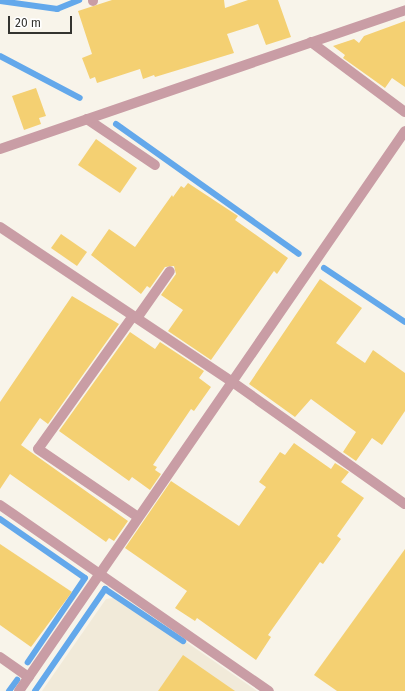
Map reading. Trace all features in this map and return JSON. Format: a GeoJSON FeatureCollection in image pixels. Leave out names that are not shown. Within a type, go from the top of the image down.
{"type":"FeatureCollection","features":[{"type":"Feature","properties":{"kind":"street"},"geometry":{"type":"LineString","coordinates":[[0,149],[405,10]]}},
{"type":"Feature","properties":{"kind":"street"},"geometry":{"type":"LineString","coordinates":[[311,42],[405,112]]}},
{"type":"Feature","properties":{"kind":"street"},"geometry":{"type":"LineString","coordinates":[[87,119],[155,165]]}},
{"type":"Feature","properties":{"kind":"street"},"geometry":{"type":"LineString","coordinates":[[19,691],[231,381],[405,131]]}},
{"type":"Feature","properties":{"kind":"street"},"geometry":{"type":"LineString","coordinates":[[0,228],[231,381],[405,504]]}},
{"type":"Feature","properties":{"kind":"street"},"geometry":{"type":"LineString","coordinates":[[138,517],[38,449],[170,271]]}},
{"type":"Feature","properties":{"kind":"street"},"geometry":{"type":"LineString","coordinates":[[0,505],[269,691]]}},
{"type":"Feature","properties":{"kind":"street"},"geometry":{"type":"LineString","coordinates":[[0,658],[29,677]]}},
{"type":"Feature","properties":{"kind":"shaded area"},"geometry":{"type":"Polygon","coordinates":[[[121,597],[257,691],[42,691],[106,599],[121,597]]]}},
{"type":"Feature","properties":{"kind":"building"},"geometry":{"type":"Polygon","coordinates":[[[112,0],[224,0],[225,8],[248,0],[278,0],[291,37],[266,45],[258,24],[227,34],[234,53],[155,77],[154,75],[143,79],[140,69],[97,83],[95,77],[90,79],[82,58],[92,54],[78,11],[112,0]]]}},
{"type":"Feature","properties":{"kind":"building"},"geometry":{"type":"Polygon","coordinates":[[[405,21],[405,87],[392,78],[385,88],[343,58],[345,55],[333,46],[354,39],[359,43],[364,36],[405,21]]]}},
{"type":"Feature","properties":{"kind":"building"},"geometry":{"type":"Polygon","coordinates":[[[36,88],[46,116],[39,118],[41,124],[24,130],[12,96],[36,88]]]}},
{"type":"Feature","properties":{"kind":"building"},"geometry":{"type":"Polygon","coordinates":[[[96,139],[137,168],[120,193],[78,165],[96,139]]]}},
{"type":"Feature","properties":{"kind":"building"},"geometry":{"type":"Polygon","coordinates":[[[188,183],[238,216],[235,220],[288,258],[277,274],[274,271],[211,360],[168,331],[183,310],[161,295],[176,274],[174,266],[165,267],[150,288],[147,286],[141,294],[91,255],[109,229],[135,247],[172,195],[173,197],[181,186],[184,188],[188,183]]]}},
{"type":"Feature","properties":{"kind":"building"},"geometry":{"type":"Polygon","coordinates":[[[61,234],[87,252],[77,266],[51,248],[61,234]]]}},
{"type":"Feature","properties":{"kind":"building"},"geometry":{"type":"Polygon","coordinates":[[[320,279],[362,308],[336,343],[365,363],[373,350],[405,373],[405,411],[382,445],[372,438],[356,461],[343,452],[356,432],[311,399],[295,417],[249,384],[320,279]]]}},
{"type":"Feature","properties":{"kind":"building"},"geometry":{"type":"Polygon","coordinates":[[[72,296],[119,324],[48,424],[40,418],[21,445],[128,521],[114,541],[109,538],[106,542],[10,474],[0,489],[0,402],[72,296]]]}},
{"type":"Feature","properties":{"kind":"building"},"geometry":{"type":"Polygon","coordinates":[[[130,332],[155,349],[160,342],[204,371],[199,378],[211,387],[194,411],[191,409],[153,465],[157,467],[155,470],[161,474],[150,490],[132,477],[129,481],[59,431],[130,332]]]}},
{"type":"Feature","properties":{"kind":"building"},"geometry":{"type":"Polygon","coordinates":[[[294,443],[331,469],[335,463],[349,472],[341,482],[364,498],[337,536],[341,539],[323,564],[320,562],[268,635],[271,637],[256,660],[197,618],[195,621],[175,608],[187,591],[125,548],[171,481],[239,526],[266,487],[259,482],[280,452],[285,455],[294,443]]]}},
{"type":"Feature","properties":{"kind":"building"},"geometry":{"type":"Polygon","coordinates":[[[0,544],[72,592],[31,647],[0,625],[0,544]]]}},
{"type":"Feature","properties":{"kind":"building"},"geometry":{"type":"Polygon","coordinates":[[[405,549],[405,691],[337,691],[314,675],[405,549]]]}},
{"type":"Feature","properties":{"kind":"building"},"geometry":{"type":"Polygon","coordinates":[[[183,655],[235,691],[158,691],[183,655]]]}},
{"type":"Feature","properties":{"kind":"waterway"},"geometry":{"type":"LineString","coordinates":[[0,1],[57,9],[79,0]]}},
{"type":"Feature","properties":{"kind":"waterway"},"geometry":{"type":"LineString","coordinates":[[0,56],[80,98]]}},
{"type":"Feature","properties":{"kind":"waterway"},"geometry":{"type":"LineString","coordinates":[[116,124],[299,254]]}},
{"type":"Feature","properties":{"kind":"waterway"},"geometry":{"type":"LineString","coordinates":[[324,268],[405,322]]}},
{"type":"Feature","properties":{"kind":"waterway"},"geometry":{"type":"LineString","coordinates":[[0,519],[85,578],[28,662]]}},
{"type":"Feature","properties":{"kind":"waterway"},"geometry":{"type":"LineString","coordinates":[[35,691],[105,589],[183,641]]}},
{"type":"Feature","properties":{"kind":"waterway"},"geometry":{"type":"LineString","coordinates":[[9,691],[17,680]]}}]}
